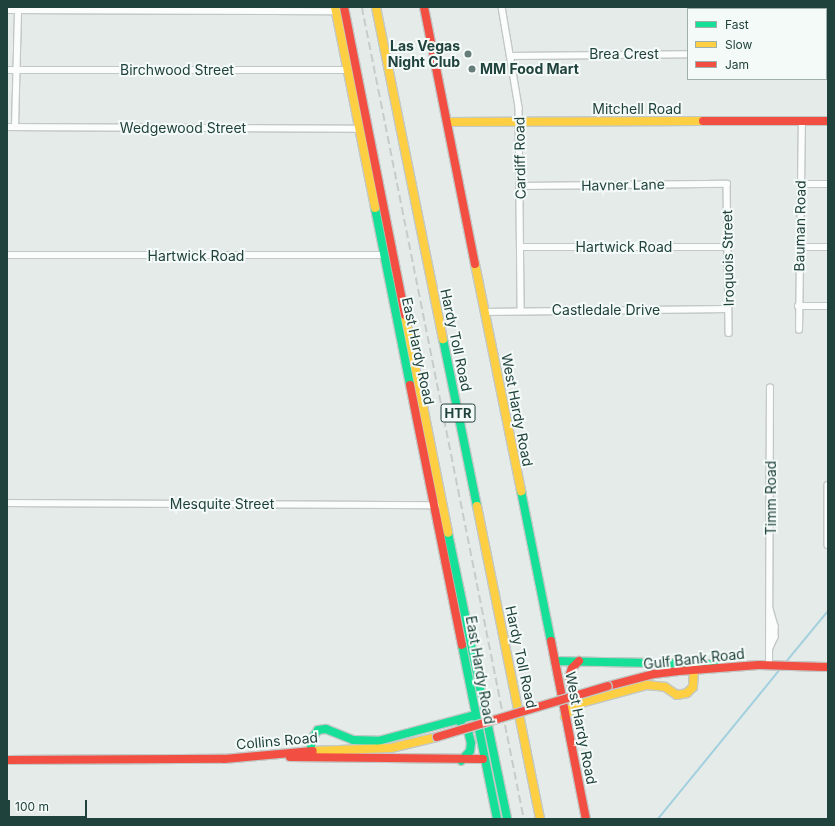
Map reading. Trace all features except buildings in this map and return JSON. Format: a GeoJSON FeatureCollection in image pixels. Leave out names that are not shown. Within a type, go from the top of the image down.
{"type":"FeatureCollection","features":[{"type":"Feature","properties":{"kind":"main road","name":"Hardy Toll Road"},"geometry":{"type":"LineString","coordinates":[[376,7],[540,819]]}},
{"type":"Feature","properties":{"kind":"main road","name":"West Hardy Road"},"geometry":{"type":"LineString","coordinates":[[424,7],[586,819]]}},
{"type":"Feature","properties":{"kind":"main road","name":"East Hardy Road"},"geometry":{"type":"LineString","coordinates":[[339,8],[347,70],[436,505],[483,759],[497,819]]}},
{"type":"Feature","properties":{"kind":"main road","name":"HTR"},"geometry":{"type":"LineString","coordinates":[[339,8],[507,819]]}},
{"type":"Feature","properties":{"kind":"main road","name":"Mitchell Road"},"geometry":{"type":"LineString","coordinates":[[447,122],[828,121]]}},
{"type":"Feature","properties":{"kind":"main road"},"geometry":{"type":"LineString","coordinates":[[555,661],[694,666],[693,687],[686,693],[677,695],[665,687],[647,685],[583,702],[570,708],[565,717]]}},
{"type":"Feature","properties":{"kind":"main road"},"geometry":{"type":"LineString","coordinates":[[579,661],[572,668],[570,677],[574,697],[583,702]]}},
{"type":"Feature","properties":{"kind":"main road","name":"Gulf Bank Road"},"geometry":{"type":"LineString","coordinates":[[543,705],[654,674],[694,666],[828,666]]}},
{"type":"Feature","properties":{"kind":"main road","name":"Collins Road"},"geometry":{"type":"LineString","coordinates":[[7,760],[164,760],[259,757],[391,748],[437,737],[543,705]]}},
{"type":"Feature","properties":{"kind":"main road"},"geometry":{"type":"LineString","coordinates":[[475,715],[452,723],[378,741],[353,740],[326,729],[318,730],[311,740],[311,754],[461,760],[483,759]]}},
{"type":"Feature","properties":{"kind":"main road"},"geometry":{"type":"LineString","coordinates":[[452,723],[462,724],[471,743],[470,751],[461,760]]}},
{"type":"Feature","properties":{"kind":"street","name":"Cardiff Road"},"geometry":{"type":"LineString","coordinates":[[502,7],[511,56],[519,122],[521,310]]}},
{"type":"Feature","properties":{"kind":"street"},"geometry":{"type":"LineString","coordinates":[[7,10],[339,8]]}},
{"type":"Feature","properties":{"kind":"street"},"geometry":{"type":"LineString","coordinates":[[15,127],[18,10]]}},
{"type":"Feature","properties":{"kind":"street","name":"Brea Crest"},"geometry":{"type":"LineString","coordinates":[[511,56],[687,54]]}},
{"type":"Feature","properties":{"kind":"street","name":"Birchwood Street"},"geometry":{"type":"LineString","coordinates":[[7,70],[347,70]]}},
{"type":"Feature","properties":{"kind":"street","name":"Bauman Road"},"geometry":{"type":"LineString","coordinates":[[799,330],[798,306],[802,121]]}},
{"type":"Feature","properties":{"kind":"street","name":"Wedgewood Street"},"geometry":{"type":"LineString","coordinates":[[7,127],[359,129]]}},
{"type":"Feature","properties":{"kind":"street","name":"Havner Lane"},"geometry":{"type":"LineString","coordinates":[[520,186],[727,184]]}},
{"type":"Feature","properties":{"kind":"street","name":"Iroquois Street"},"geometry":{"type":"LineString","coordinates":[[727,184],[729,333]]}},
{"type":"Feature","properties":{"kind":"street"},"geometry":{"type":"LineString","coordinates":[[800,184],[828,184]]}},
{"type":"Feature","properties":{"kind":"street","name":"Hartwick Road"},"geometry":{"type":"LineString","coordinates":[[521,247],[728,247]]}},
{"type":"Feature","properties":{"kind":"street"},"geometry":{"type":"LineString","coordinates":[[799,247],[828,247]]}},
{"type":"Feature","properties":{"kind":"street","name":"Hartwick Road"},"geometry":{"type":"LineString","coordinates":[[7,255],[384,255]]}},
{"type":"Feature","properties":{"kind":"street"},"geometry":{"type":"LineString","coordinates":[[798,306],[828,306]]}},
{"type":"Feature","properties":{"kind":"street","name":"Castledale Drive"},"geometry":{"type":"LineString","coordinates":[[484,312],[521,310],[728,309]]}},
{"type":"Feature","properties":{"kind":"street","name":"Timm Road"},"geometry":{"type":"LineString","coordinates":[[770,388],[770,609],[775,626],[775,637],[770,648],[772,665]]}},
{"type":"Feature","properties":{"kind":"street"},"geometry":{"type":"LineString","coordinates":[[828,485],[828,545]]}},
{"type":"Feature","properties":{"kind":"street","name":"Mesquite Street"},"geometry":{"type":"LineString","coordinates":[[7,503],[436,505]]}},
{"type":"Feature","properties":{"kind":"waterway"},"geometry":{"type":"LineString","coordinates":[[786,662],[828,611]]}},
{"type":"Feature","properties":{"kind":"waterway"},"geometry":{"type":"LineString","coordinates":[[658,819],[781,668]]}},
{"type":"Feature","properties":{"kind":"railway"},"geometry":{"type":"LineString","coordinates":[[362,7],[524,819]]}},
{"type":"Feature","properties":{"kind":"traffic: fast"},"geometry":{"type":"LineString","coordinates":[[375,208],[410,385]]}},
{"type":"Feature","properties":{"kind":"traffic: fast"},"geometry":{"type":"LineString","coordinates":[[443,339],[477,506]]}},
{"type":"Feature","properties":{"kind":"traffic: fast"},"geometry":{"type":"LineString","coordinates":[[521,491],[551,641]]}},
{"type":"Feature","properties":{"kind":"traffic: fast"},"geometry":{"type":"LineString","coordinates":[[448,533],[507,819]]}},
{"type":"Feature","properties":{"kind":"traffic: fast"},"geometry":{"type":"LineString","coordinates":[[462,645],[497,819]]}},
{"type":"Feature","properties":{"kind":"traffic: fast"},"geometry":{"type":"LineString","coordinates":[[555,661],[714,664]]}},
{"type":"Feature","properties":{"kind":"traffic: fast"},"geometry":{"type":"LineString","coordinates":[[311,756],[311,740],[318,730],[326,729],[353,740],[378,741],[475,715]]}},
{"type":"Feature","properties":{"kind":"traffic: fast"},"geometry":{"type":"LineString","coordinates":[[461,724],[468,731],[471,743],[470,751],[461,761]]}},
{"type":"Feature","properties":{"kind":"traffic: slow"},"geometry":{"type":"LineString","coordinates":[[335,7],[375,208]]}},
{"type":"Feature","properties":{"kind":"traffic: slow"},"geometry":{"type":"LineString","coordinates":[[376,7],[443,339]]}},
{"type":"Feature","properties":{"kind":"traffic: slow"},"geometry":{"type":"LineString","coordinates":[[447,122],[703,121]]}},
{"type":"Feature","properties":{"kind":"traffic: slow"},"geometry":{"type":"LineString","coordinates":[[475,264],[521,491]]}},
{"type":"Feature","properties":{"kind":"traffic: slow"},"geometry":{"type":"LineString","coordinates":[[405,315],[448,533]]}},
{"type":"Feature","properties":{"kind":"traffic: slow"},"geometry":{"type":"LineString","coordinates":[[477,506],[540,819]]}},
{"type":"Feature","properties":{"kind":"traffic: slow"},"geometry":{"type":"LineString","coordinates":[[565,717],[574,705],[647,685],[665,687],[677,695],[687,693],[693,687],[694,666]]}},
{"type":"Feature","properties":{"kind":"traffic: slow"},"geometry":{"type":"LineString","coordinates":[[313,751],[391,748],[437,737]]}},
{"type":"Feature","properties":{"kind":"traffic: jam"},"geometry":{"type":"LineString","coordinates":[[344,7],[405,315]]}},
{"type":"Feature","properties":{"kind":"traffic: jam"},"geometry":{"type":"LineString","coordinates":[[424,7],[475,264]]}},
{"type":"Feature","properties":{"kind":"traffic: jam"},"geometry":{"type":"LineString","coordinates":[[703,121],[828,121]]}},
{"type":"Feature","properties":{"kind":"traffic: jam"},"geometry":{"type":"LineString","coordinates":[[410,385],[462,645]]}},
{"type":"Feature","properties":{"kind":"traffic: jam"},"geometry":{"type":"LineString","coordinates":[[551,641],[586,819]]}},
{"type":"Feature","properties":{"kind":"traffic: jam"},"geometry":{"type":"LineString","coordinates":[[578,701],[574,697],[569,677],[572,668],[579,661]]}},
{"type":"Feature","properties":{"kind":"traffic: jam"},"geometry":{"type":"LineString","coordinates":[[608,686],[654,674],[679,671],[759,665],[828,667]]}},
{"type":"Feature","properties":{"kind":"traffic: jam"},"geometry":{"type":"LineString","coordinates":[[437,737],[608,686]]}},
{"type":"Feature","properties":{"kind":"traffic: jam"},"geometry":{"type":"LineString","coordinates":[[7,760],[224,759],[313,751]]}},
{"type":"Feature","properties":{"kind":"traffic: jam"},"geometry":{"type":"LineString","coordinates":[[290,757],[483,759]]}},
{"type":"Feature","properties":{"kind":"place","name":"Las Vegas Night Club"},"geometry":{"type":"Point","coordinates":[468,54]}},
{"type":"Feature","properties":{"kind":"place","name":"MM Food Mart"},"geometry":{"type":"Point","coordinates":[472,69]}}]}
